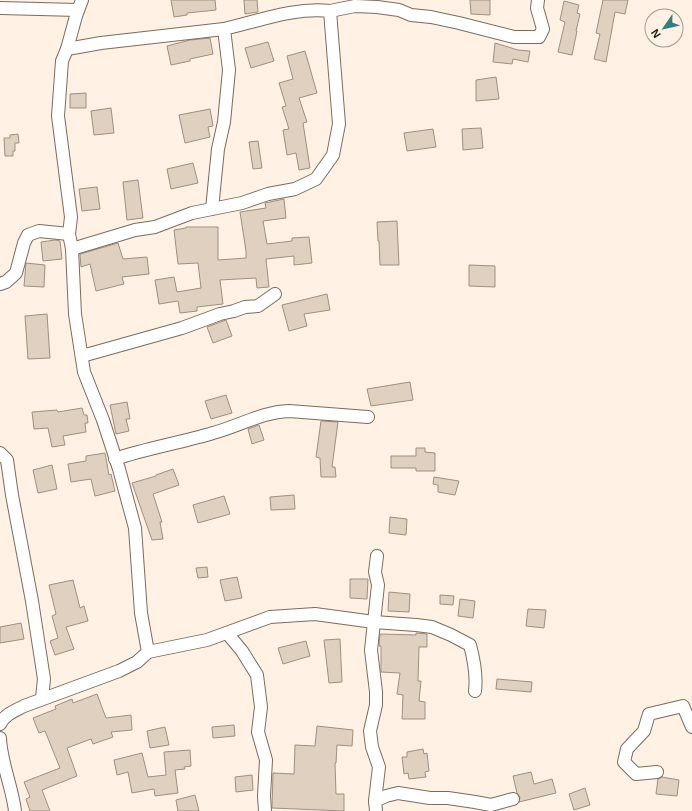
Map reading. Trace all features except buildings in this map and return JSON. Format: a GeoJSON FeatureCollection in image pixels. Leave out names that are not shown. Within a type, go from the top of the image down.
{"type":"FeatureCollection","features":[{"type":"Feature","properties":{"kind":"street"},"geometry":{"type":"LineString","coordinates":[[67,49],[108,42],[224,29],[294,12],[315,10],[330,11],[355,6],[399,10],[411,15],[452,21],[514,37],[534,38],[539,37],[543,30],[537,8],[538,0]]}},
{"type":"Feature","properties":{"kind":"street"},"geometry":{"type":"LineString","coordinates":[[0,8],[80,5],[62,61],[58,116],[71,217],[69,234],[72,249],[75,314],[84,372],[103,420],[119,469],[134,528],[141,612],[148,652]]}},
{"type":"Feature","properties":{"kind":"street"},"geometry":{"type":"LineString","coordinates":[[72,249],[134,230],[156,227],[192,213],[242,203],[268,194],[295,189],[316,179],[333,155],[339,124],[330,11]]}},
{"type":"Feature","properties":{"kind":"street"},"geometry":{"type":"LineString","coordinates":[[212,209],[218,148],[224,122],[229,70],[224,29]]}},
{"type":"Feature","properties":{"kind":"street"},"geometry":{"type":"LineString","coordinates":[[0,284],[6,282],[16,273],[24,243],[28,235],[39,231],[69,234]]}},
{"type":"Feature","properties":{"kind":"street"},"geometry":{"type":"LineString","coordinates":[[82,356],[182,328],[244,307],[258,306],[275,294]]}},
{"type":"Feature","properties":{"kind":"street"},"geometry":{"type":"LineString","coordinates":[[115,459],[139,451],[214,433],[247,420],[278,412],[289,411],[368,417]]}},
{"type":"Feature","properties":{"kind":"street"},"geometry":{"type":"LineString","coordinates":[[0,453],[7,460],[12,495],[32,600],[44,679],[42,698]]}},
{"type":"Feature","properties":{"kind":"street"},"geometry":{"type":"LineString","coordinates":[[375,806],[379,767],[372,747],[370,731],[376,705],[371,650],[378,585],[375,572],[377,556]]}},
{"type":"Feature","properties":{"kind":"street"},"geometry":{"type":"LineString","coordinates":[[1,720],[10,713],[42,698],[120,671],[137,662],[148,652],[208,640],[270,617],[315,614],[374,622],[432,627],[451,634],[470,645],[475,660],[475,691]]}},
{"type":"Feature","properties":{"kind":"street"},"geometry":{"type":"LineString","coordinates":[[227,633],[242,651],[257,675],[261,707],[258,732],[266,760],[264,811]]}},
{"type":"Feature","properties":{"kind":"street"},"geometry":{"type":"LineString","coordinates":[[657,772],[636,774],[624,762],[627,749],[644,731],[649,714],[683,706],[692,727]]}},
{"type":"Feature","properties":{"kind":"street"},"geometry":{"type":"LineString","coordinates":[[0,738],[5,770],[14,800],[15,811]]}},
{"type":"Feature","properties":{"kind":"street"},"geometry":{"type":"LineString","coordinates":[[375,806],[386,796],[398,793],[430,798],[448,798],[491,805],[514,799]]}}]}
